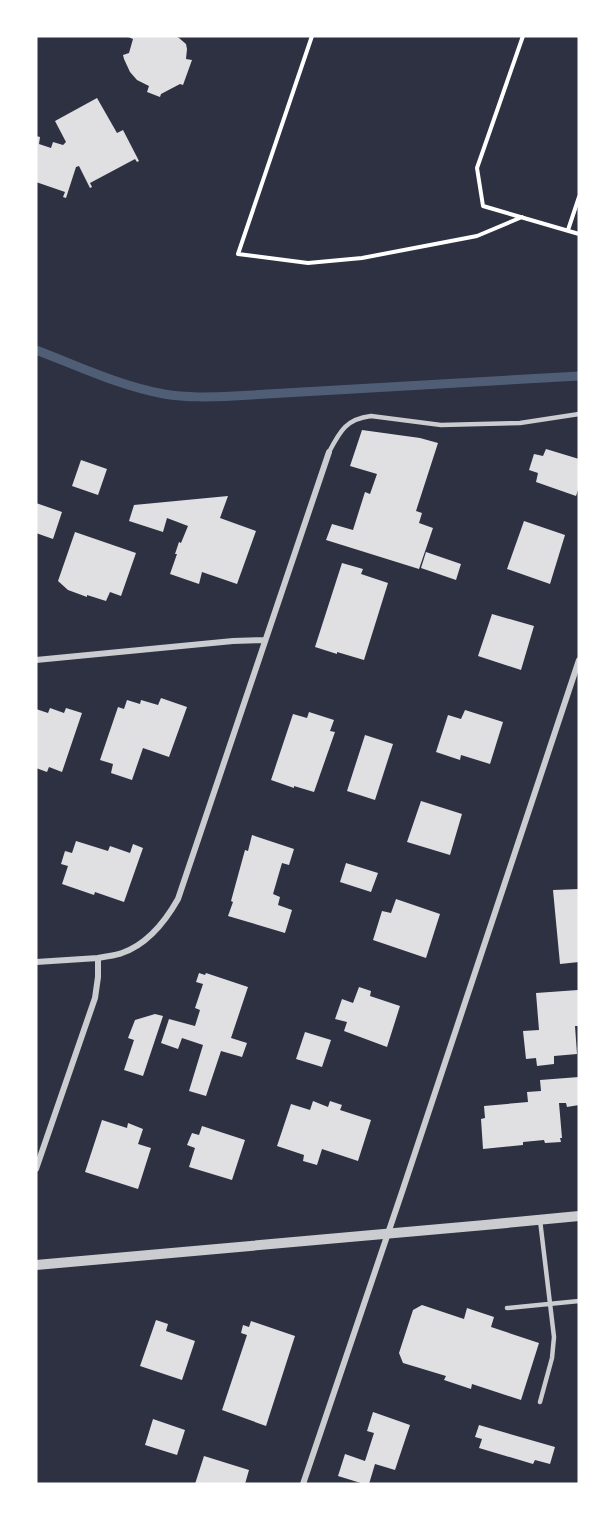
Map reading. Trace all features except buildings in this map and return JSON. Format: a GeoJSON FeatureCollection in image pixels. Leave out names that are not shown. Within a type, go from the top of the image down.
{"type":"FeatureCollection","features":[{"type":"Feature","properties":{"kind":"street"},"geometry":{"type":"LineString","coordinates":[[36,962],[98,958],[121,954],[147,939],[163,924],[175,905],[328,452]]}},
{"type":"Feature","properties":{"kind":"street"},"geometry":{"type":"LineString","coordinates":[[36,660],[265,640]]}},
{"type":"Feature","properties":{"kind":"street"},"geometry":{"type":"LineString","coordinates":[[303,1484],[579,660]]}},
{"type":"Feature","properties":{"kind":"street"},"geometry":{"type":"LineString","coordinates":[[36,1169],[95,998],[98,958]]}},
{"type":"Feature","properties":{"kind":"street"},"geometry":{"type":"LineString","coordinates":[[36,1265],[579,1216]]}},
{"type":"Feature","properties":{"kind":"lane"},"geometry":{"type":"LineString","coordinates":[[328,452],[339,431],[350,422],[362,417],[371,416],[441,425],[520,423],[579,414]]}},
{"type":"Feature","properties":{"kind":"lane"},"geometry":{"type":"LineString","coordinates":[[540,1220],[554,1337],[552,1358],[540,1402]]}},
{"type":"Feature","properties":{"kind":"lane"},"geometry":{"type":"LineString","coordinates":[[507,1308],[579,1301]]}},
{"type":"Feature","properties":{"kind":"path"},"geometry":{"type":"LineString","coordinates":[[312,36],[238,254],[308,262],[362,258],[477,236],[522,217]]}},
{"type":"Feature","properties":{"kind":"path"},"geometry":{"type":"LineString","coordinates":[[523,36],[477,168],[483,206],[579,234]]}},
{"type":"Feature","properties":{"kind":"path"},"geometry":{"type":"LineString","coordinates":[[568,231],[579,198]]}},
{"type":"Feature","properties":{"kind":"waterway"},"geometry":{"type":"LineString","coordinates":[[36,350],[131,386],[164,394],[190,397],[579,376]]}}]}
